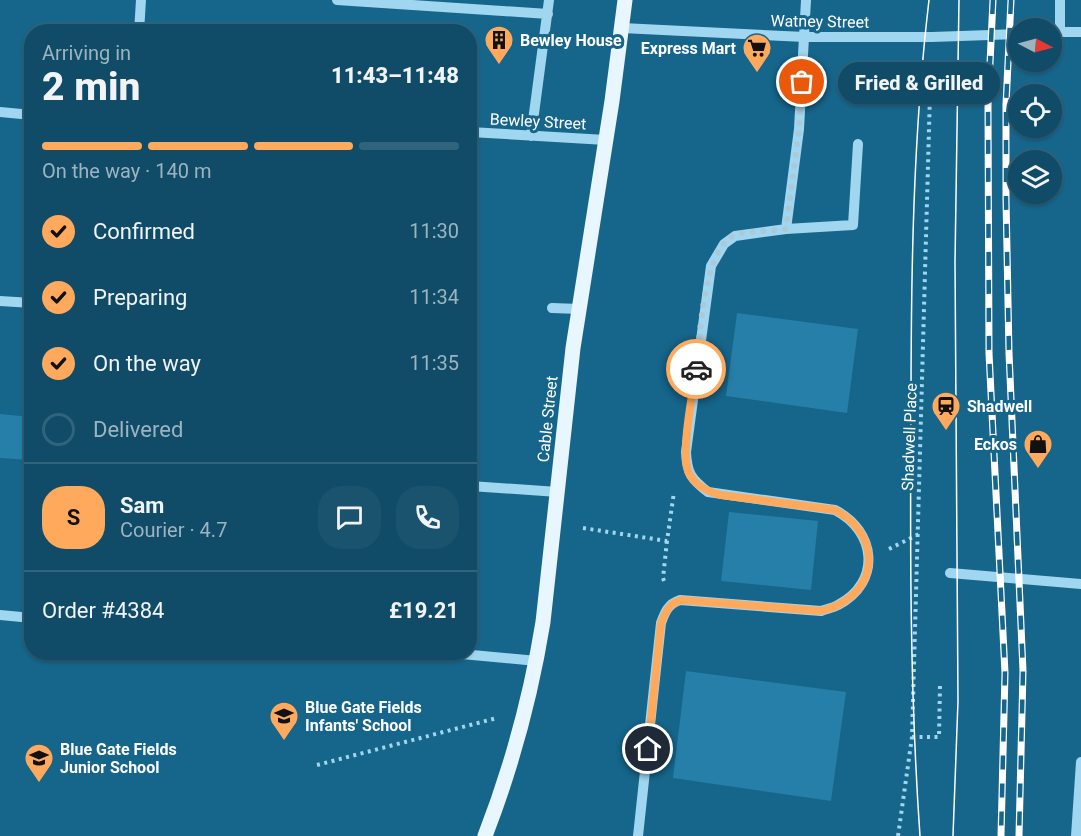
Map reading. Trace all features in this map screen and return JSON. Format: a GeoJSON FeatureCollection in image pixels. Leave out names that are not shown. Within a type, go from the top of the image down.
{"type":"FeatureCollection","features":[{"type":"Feature","properties":{"kind":"main road","name":"Cable Street"},"geometry":{"type":"LineString","coordinates":[[485,836],[510,769],[537,661],[573,348],[626,0]]}},
{"type":"Feature","properties":{"kind":"street"},"geometry":{"type":"LineString","coordinates":[[140,24],[141,0]]}},
{"type":"Feature","properties":{"kind":"street"},"geometry":{"type":"LineString","coordinates":[[337,0],[548,14]]}},
{"type":"Feature","properties":{"kind":"street"},"geometry":{"type":"LineString","coordinates":[[531,136],[549,0]]}},
{"type":"Feature","properties":{"kind":"street"},"geometry":{"type":"LineString","coordinates":[[786,229],[799,129],[806,0]]}},
{"type":"Feature","properties":{"kind":"street"},"geometry":{"type":"LineString","coordinates":[[1058,18],[1060,0]]}},
{"type":"Feature","properties":{"kind":"street","name":"Watney Street"},"geometry":{"type":"LineString","coordinates":[[622,28],[805,37],[1008,34]]}},
{"type":"Feature","properties":{"kind":"street"},"geometry":{"type":"LineString","coordinates":[[1062,32],[1081,32]]}},
{"type":"Feature","properties":{"kind":"street"},"geometry":{"type":"LineString","coordinates":[[0,112],[24,115]]}},
{"type":"Feature","properties":{"kind":"street","name":"Bewley Street"},"geometry":{"type":"LineString","coordinates":[[477,132],[606,140]]}},
{"type":"Feature","properties":{"kind":"street"},"geometry":{"type":"LineString","coordinates":[[638,836],[661,623],[666,610],[673,603],[681,600],[821,611],[838,605],[852,596],[863,583],[868,571],[867,543],[859,528],[848,517],[835,510],[708,492],[695,481],[687,469],[686,452],[711,266],[724,244],[735,236],[786,229],[853,225],[858,144]]}},
{"type":"Feature","properties":{"kind":"street"},"geometry":{"type":"LineString","coordinates":[[0,301],[24,302]]}},
{"type":"Feature","properties":{"kind":"street"},"geometry":{"type":"LineString","coordinates":[[552,308],[579,309]]}},
{"type":"Feature","properties":{"kind":"street"},"geometry":{"type":"LineString","coordinates":[[477,486],[558,492]]}},
{"type":"Feature","properties":{"kind":"street"},"geometry":{"type":"LineString","coordinates":[[950,573],[1081,584]]}},
{"type":"Feature","properties":{"kind":"street"},"geometry":{"type":"LineString","coordinates":[[0,615],[24,617]]}},
{"type":"Feature","properties":{"kind":"street"},"geometry":{"type":"LineString","coordinates":[[477,655],[537,661]]}},
{"type":"Feature","properties":{"kind":"street"},"geometry":{"type":"LineString","coordinates":[[1076,836],[1081,763]]}},
{"type":"Feature","properties":{"kind":"path","name":"Shadwell Place"},"geometry":{"type":"LineString","coordinates":[[898,836],[912,736],[932,37]]}},
{"type":"Feature","properties":{"kind":"path"},"geometry":{"type":"LineString","coordinates":[[673,603],[663,578],[673,496],[677,483],[687,469]]}},
{"type":"Feature","properties":{"kind":"path"},"geometry":{"type":"LineString","coordinates":[[583,528],[667,541]]}},
{"type":"Feature","properties":{"kind":"path"},"geometry":{"type":"LineString","coordinates":[[869,558],[918,534]]}},
{"type":"Feature","properties":{"kind":"path"},"geometry":{"type":"LineString","coordinates":[[912,736],[939,737],[940,685]]}},
{"type":"Feature","properties":{"kind":"path"},"geometry":{"type":"LineString","coordinates":[[317,765],[507,716],[524,720]]}},
{"type":"Feature","properties":{"kind":"shaded area"},"geometry":{"type":"Polygon","coordinates":[[[737,313],[858,329],[847,413],[726,396],[737,313]]]}},
{"type":"Feature","properties":{"kind":"shaded area"},"geometry":{"type":"Polygon","coordinates":[[[0,414],[24,416],[24,460],[0,458],[0,414]]]}},
{"type":"Feature","properties":{"kind":"shaded area"},"geometry":{"type":"Polygon","coordinates":[[[729,512],[818,521],[811,590],[721,581],[729,512]]]}},
{"type":"Feature","properties":{"kind":"shaded area"},"geometry":{"type":"Polygon","coordinates":[[[686,671],[846,692],[831,801],[673,778],[686,671]]]}},
{"type":"Feature","properties":{"kind":"tram line"},"geometry":{"type":"LineString","coordinates":[[920,836],[911,622],[912,306],[916,153],[929,0]]}},
{"type":"Feature","properties":{"kind":"tram line"},"geometry":{"type":"LineString","coordinates":[[953,836],[958,701],[955,262],[959,0]]}},
{"type":"Feature","properties":{"kind":"railway"},"geometry":{"type":"LineString","coordinates":[[993,0],[988,105],[989,353],[1005,673],[1001,836]]}},
{"type":"Feature","properties":{"kind":"railway"},"geometry":{"type":"LineString","coordinates":[[1011,0],[1006,105],[1006,199],[1009,353],[1023,671],[1019,836]]}},
{"type":"Feature","properties":{"kind":"way so far"},"geometry":{"type":"LineString","coordinates":[[696,369],[711,266],[724,244],[735,236],[786,229],[799,129],[802,82]]}},
{"type":"Feature","properties":{"kind":"place","name":"Bewley House"},"geometry":{"type":"Point","coordinates":[499,66]}},
{"type":"Feature","properties":{"kind":"place","name":"Express Mart"},"geometry":{"type":"Point","coordinates":[757,74]}},
{"type":"Feature","properties":{"kind":"place","name":"Fried & Grilled"},"geometry":{"type":"Point","coordinates":[802,82]}},
{"type":"Feature","properties":{"kind":"place","name":"Shadwell"},"geometry":{"type":"Point","coordinates":[946,432]}},
{"type":"Feature","properties":{"kind":"place","name":"Eckos"},"geometry":{"type":"Point","coordinates":[1038,470]}},
{"type":"Feature","properties":{"kind":"place","name":"Blue Gate Fields Infants' School"},"geometry":{"type":"Point","coordinates":[284,742]}},
{"type":"Feature","properties":{"kind":"place","name":"Blue Gate Fields Junior School"},"geometry":{"type":"Point","coordinates":[39,784]}},
{"type":"Feature","properties":{"kind":"route"},"geometry":{"type":"LineString","coordinates":[[648,749],[661,623],[666,610],[673,603],[681,600],[821,611],[838,605],[852,596],[863,583],[868,571],[867,543],[859,528],[848,517],[835,510],[721,495],[708,492],[695,481],[687,469],[686,452],[696,369]]}}]}
